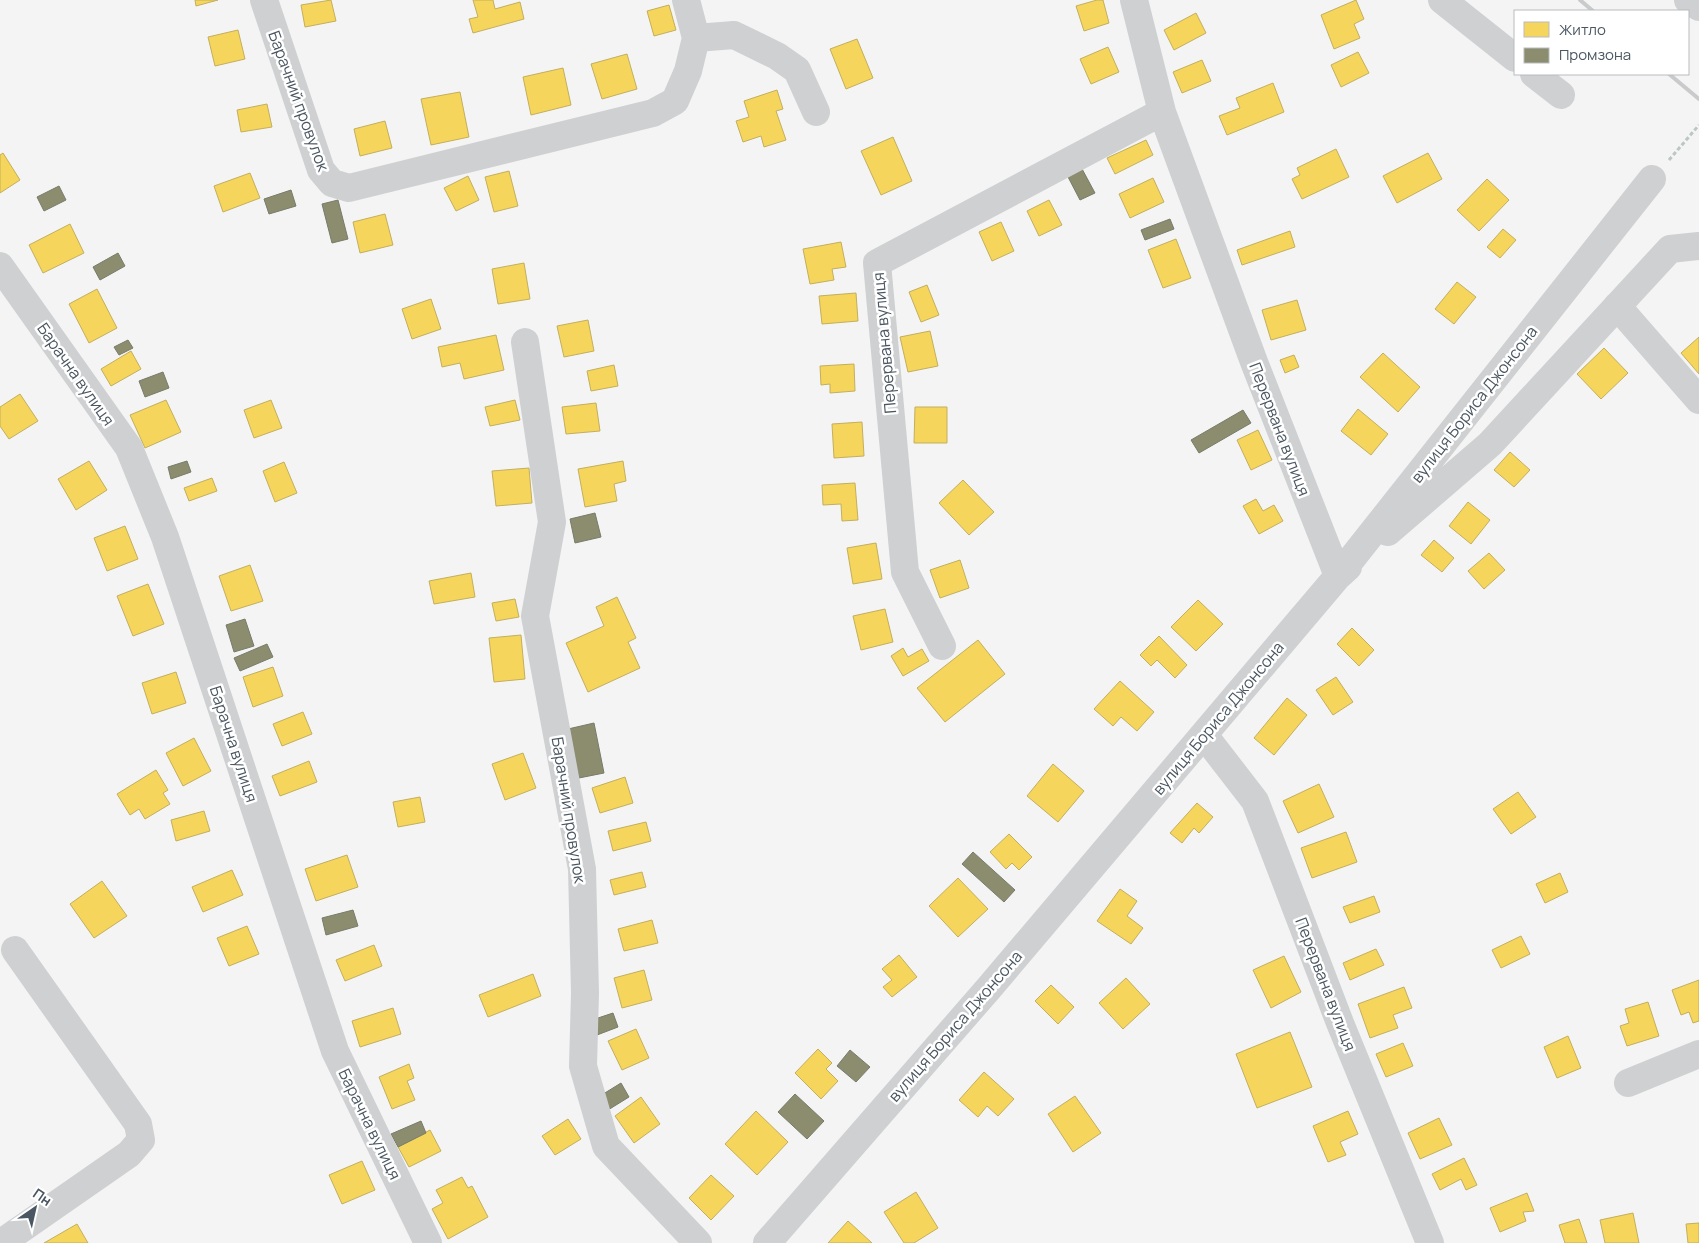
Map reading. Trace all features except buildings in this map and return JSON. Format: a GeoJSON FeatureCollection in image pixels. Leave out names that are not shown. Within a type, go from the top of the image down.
{"type":"FeatureCollection","features":[{"type":"Feature","properties":{"kind":"street","name":"Барачний провулок"},"geometry":{"type":"LineString","coordinates":[[264,0],[321,170],[332,183],[349,188],[653,113],[675,101],[688,71],[696,38]]}},
{"type":"Feature","properties":{"kind":"street"},"geometry":{"type":"LineString","coordinates":[[686,0],[696,38],[734,35],[777,56],[798,70],[816,112]]}},
{"type":"Feature","properties":{"kind":"street","name":"Перервана вулиця"},"geometry":{"type":"LineString","coordinates":[[1134,0],[1162,112],[1254,362],[1338,576]]}},
{"type":"Feature","properties":{"kind":"street"},"geometry":{"type":"LineString","coordinates":[[1442,0],[1514,57]]}},
{"type":"Feature","properties":{"kind":"street"},"geometry":{"type":"LineString","coordinates":[[1688,0],[1699,7]]}},
{"type":"Feature","properties":{"kind":"street"},"geometry":{"type":"LineString","coordinates":[[1535,75],[1561,95]]}},
{"type":"Feature","properties":{"kind":"street","name":"Перервана вулиця"},"geometry":{"type":"LineString","coordinates":[[942,646],[905,572],[877,263],[1162,112]]}},
{"type":"Feature","properties":{"kind":"street","name":"вулиця Бориса Джонсона"},"geometry":{"type":"LineString","coordinates":[[767,1243],[995,980],[1338,576],[1652,179]]}},
{"type":"Feature","properties":{"kind":"street"},"geometry":{"type":"LineString","coordinates":[[1338,576],[1490,444],[1670,250],[1699,246]]}},
{"type":"Feature","properties":{"kind":"street","name":"Барачна вулиця"},"geometry":{"type":"LineString","coordinates":[[0,266],[129,448],[165,537],[335,1051],[428,1243]]}},
{"type":"Feature","properties":{"kind":"street"},"geometry":{"type":"LineString","coordinates":[[1617,306],[1699,400]]}},
{"type":"Feature","properties":{"kind":"street","name":"Барачний провулок"},"geometry":{"type":"LineString","coordinates":[[525,342],[552,522],[535,616],[582,869],[585,993],[583,1066],[606,1146],[698,1243]]}},
{"type":"Feature","properties":{"kind":"street","name":"Перервана вулиця"},"geometry":{"type":"LineString","coordinates":[[1204,735],[1255,801],[1340,1023],[1430,1243]]}},
{"type":"Feature","properties":{"kind":"street"},"geometry":{"type":"LineString","coordinates":[[1,1243],[129,1154],[141,1140],[138,1124],[15,950]]}},
{"type":"Feature","properties":{"kind":"street"},"geometry":{"type":"LineString","coordinates":[[1628,1083],[1699,1054]]}},
{"type":"Feature","properties":{"kind":"path"},"geometry":{"type":"LineString","coordinates":[[1652,179],[1699,125]]}},
{"type":"Feature","properties":{"kind":"railway"},"geometry":{"type":"LineString","coordinates":[[1580,0],[1592,10]]}},
{"type":"Feature","properties":{"kind":"railway"},"geometry":{"type":"LineString","coordinates":[[1670,75],[1699,99]]}}]}
